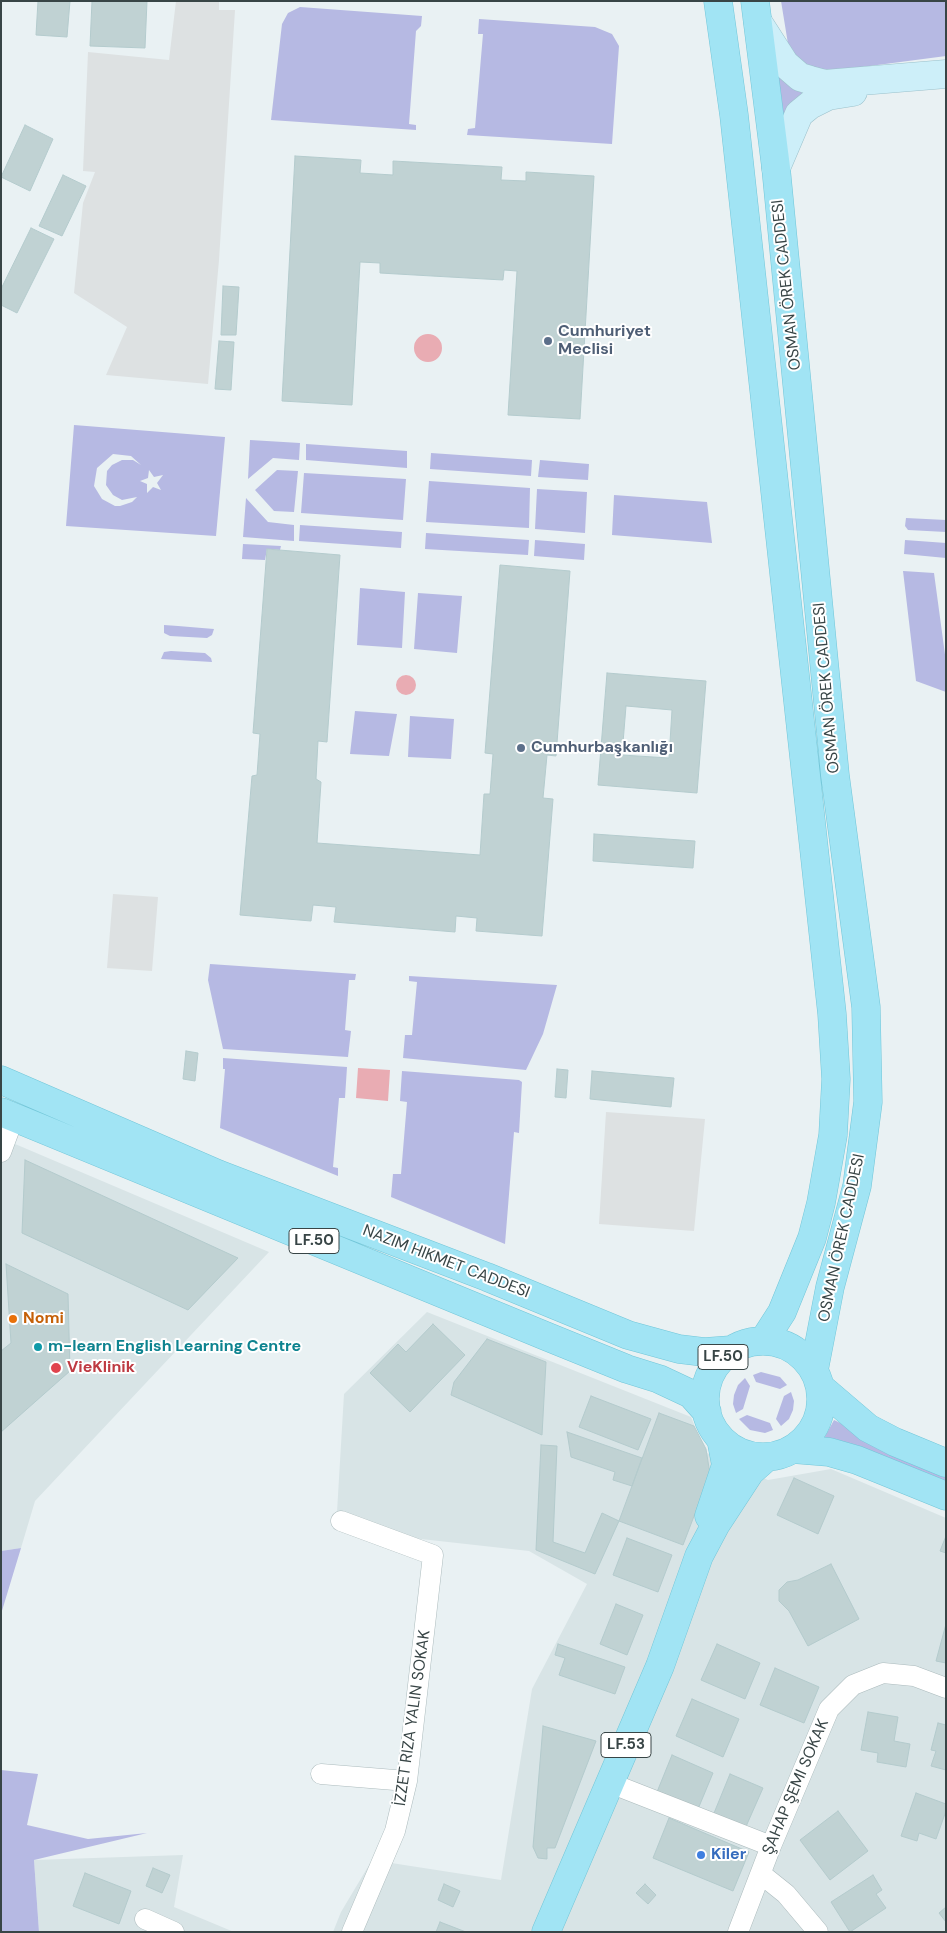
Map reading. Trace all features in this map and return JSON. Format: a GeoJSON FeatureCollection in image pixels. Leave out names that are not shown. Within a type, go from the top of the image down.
{"type":"FeatureCollection","features":[{"type":"Feature","properties":{"kind":"main road","name":"OSMAN ÖREK CADDESI"},"geometry":{"type":"LineString","coordinates":[[718,1],[734,115],[832,1014],[836,1079],[832,1135],[821,1203],[812,1238],[782,1312],[764,1340]]}},
{"type":"Feature","properties":{"kind":"main road","name":"OSMAN ÖREK CADDESI"},"geometry":{"type":"LineString","coordinates":[[756,12],[776,168],[835,775],[866,1007],[868,1102],[856,1186],[830,1287],[817,1378]]}},
{"type":"Feature","properties":{"kind":"main road","name":"LF.50"},"geometry":{"type":"LineString","coordinates":[[1,1080],[209,1170],[487,1277],[628,1335],[679,1349],[704,1352],[731,1350]]}},
{"type":"Feature","properties":{"kind":"main road","name":"LF.50"},"geometry":{"type":"LineString","coordinates":[[8,1114],[627,1369],[659,1379],[691,1394],[707,1412]]}},
{"type":"Feature","properties":{"kind":"main road","name":"LF.50"},"geometry":{"type":"LineString","coordinates":[[946,1462],[895,1442],[868,1428],[817,1378],[805,1358],[793,1348],[778,1342],[764,1340],[746,1343],[731,1350],[720,1359],[710,1377],[705,1398],[712,1426],[721,1439],[742,1453],[829,1452],[857,1460],[946,1496]]}},
{"type":"Feature","properties":{"kind":"main road"},"geometry":{"type":"LineString","coordinates":[[780,1453],[804,1440],[813,1429],[821,1401],[817,1378]]}},
{"type":"Feature","properties":{"kind":"main road","name":"LF.53"},"geometry":{"type":"LineString","coordinates":[[546,1932],[660,1666],[699,1556],[726,1466],[721,1439]]}},
{"type":"Feature","properties":{"kind":"main road","name":"LF.53"},"geometry":{"type":"LineString","coordinates":[[699,1556],[716,1524],[750,1472],[780,1453]]}},
{"type":"Feature","properties":{"kind":"street"},"geometry":{"type":"LineString","coordinates":[[756,12],[785,64],[800,77],[825,84],[946,74]]}},
{"type":"Feature","properties":{"kind":"street"},"geometry":{"type":"LineString","coordinates":[[776,168],[796,119],[810,105],[828,96],[946,78]]}},
{"type":"Feature","properties":{"kind":"street"},"geometry":{"type":"LineString","coordinates":[[1,1152],[8,1114]]}},
{"type":"Feature","properties":{"kind":"street"},"geometry":{"type":"LineString","coordinates":[[341,1520],[433,1554],[407,1782],[395,1831],[352,1932]]}},
{"type":"Feature","properties":{"kind":"street","name":"ŞAHAP ŞEMI SOKAK"},"geometry":{"type":"LineString","coordinates":[[738,1932],[771,1846],[829,1709],[853,1685],[882,1673],[914,1676],[946,1688]]}},
{"type":"Feature","properties":{"kind":"street"},"geometry":{"type":"LineString","coordinates":[[320,1774],[407,1782]]}},
{"type":"Feature","properties":{"kind":"street"},"geometry":{"type":"LineString","coordinates":[[610,1783],[771,1846]]}},
{"type":"Feature","properties":{"kind":"street"},"geometry":{"type":"LineString","coordinates":[[761,1874],[786,1894],[818,1932]]}},
{"type":"Feature","properties":{"kind":"street"},"geometry":{"type":"LineString","coordinates":[[145,1919],[174,1932]]}},
{"type":"Feature","properties":{"kind":"shaded area"},"geometry":{"type":"Polygon","coordinates":[[[176,1],[219,1],[219,10],[235,10],[219,260],[208,384],[106,375],[127,327],[74,293],[83,203],[95,172],[83,171],[88,52],[169,60],[176,1]]]}},
{"type":"Feature","properties":{"kind":"shaded area"},"geometry":{"type":"Polygon","coordinates":[[[781,1],[946,1],[946,56],[824,72],[807,65],[789,50],[781,1]]]}},
{"type":"Feature","properties":{"kind":"shaded area"},"geometry":{"type":"Polygon","coordinates":[[[300,7],[422,16],[421,26],[416,31],[409,124],[416,125],[416,130],[271,120],[282,24],[288,13],[300,7]]]}},
{"type":"Feature","properties":{"kind":"shaded area"},"geometry":{"type":"Polygon","coordinates":[[[479,19],[595,27],[612,34],[619,46],[612,144],[467,135],[468,129],[475,128],[483,34],[478,34],[479,19]]]}},
{"type":"Feature","properties":{"kind":"shaded area"},"geometry":{"type":"Polygon","coordinates":[[[773,62],[820,89],[785,127],[773,62]]]}},
{"type":"Feature","properties":{"kind":"shaded area"},"geometry":{"type":"Polygon","coordinates":[[[428,334],[438,338],[442,348],[438,358],[428,362],[418,358],[414,348],[418,338],[428,334]]]}},
{"type":"Feature","properties":{"kind":"shaded area"},"geometry":{"type":"Polygon","coordinates":[[[74,425],[225,437],[216,536],[66,526],[74,425]],[[113,454],[97,468],[94,486],[102,499],[115,506],[120,506],[132,502],[137,497],[122,500],[113,495],[106,485],[107,471],[112,465],[122,460],[133,460],[141,465],[131,456],[113,454]],[[149,470],[148,478],[140,481],[147,484],[147,493],[153,487],[161,490],[157,483],[163,475],[154,477],[149,470]]]}},
{"type":"Feature","properties":{"kind":"shaded area"},"geometry":{"type":"Polygon","coordinates":[[[250,440],[300,443],[299,460],[273,458],[248,479],[250,440]]]}},
{"type":"Feature","properties":{"kind":"shaded area"},"geometry":{"type":"Polygon","coordinates":[[[306,444],[407,451],[407,468],[306,460],[306,444]]]}},
{"type":"Feature","properties":{"kind":"shaded area"},"geometry":{"type":"Polygon","coordinates":[[[431,453],[532,460],[531,476],[430,469],[431,453]]]}},
{"type":"Feature","properties":{"kind":"shaded area"},"geometry":{"type":"Polygon","coordinates":[[[540,460],[589,464],[588,480],[538,477],[540,460]]]}},
{"type":"Feature","properties":{"kind":"shaded area"},"geometry":{"type":"Polygon","coordinates":[[[277,470],[298,471],[294,512],[274,511],[255,490],[277,470]]]}},
{"type":"Feature","properties":{"kind":"shaded area"},"geometry":{"type":"Polygon","coordinates":[[[304,473],[406,479],[403,520],[301,513],[304,473]]]}},
{"type":"Feature","properties":{"kind":"shaded area"},"geometry":{"type":"Polygon","coordinates":[[[429,481],[530,488],[529,528],[426,522],[429,481]]]}},
{"type":"Feature","properties":{"kind":"shaded area"},"geometry":{"type":"Polygon","coordinates":[[[537,489],[587,492],[585,533],[535,529],[537,489]]]}},
{"type":"Feature","properties":{"kind":"shaded area"},"geometry":{"type":"Polygon","coordinates":[[[614,495],[707,502],[712,543],[612,535],[614,495]]]}},
{"type":"Feature","properties":{"kind":"shaded area"},"geometry":{"type":"Polygon","coordinates":[[[246,498],[268,522],[294,525],[294,541],[243,537],[246,498]]]}},
{"type":"Feature","properties":{"kind":"shaded area"},"geometry":{"type":"Polygon","coordinates":[[[906,518],[946,520],[946,532],[908,530],[905,526],[906,518]]]}},
{"type":"Feature","properties":{"kind":"shaded area"},"geometry":{"type":"Polygon","coordinates":[[[300,525],[402,532],[401,548],[299,541],[300,525]]]}},
{"type":"Feature","properties":{"kind":"shaded area"},"geometry":{"type":"Polygon","coordinates":[[[426,533],[529,540],[528,555],[425,549],[426,533]]]}},
{"type":"Feature","properties":{"kind":"shaded area"},"geometry":{"type":"Polygon","coordinates":[[[535,540],[585,544],[584,560],[534,556],[535,540]]]}},
{"type":"Feature","properties":{"kind":"shaded area"},"geometry":{"type":"Polygon","coordinates":[[[905,540],[946,543],[946,558],[904,554],[905,540]]]}},
{"type":"Feature","properties":{"kind":"shaded area"},"geometry":{"type":"Polygon","coordinates":[[[243,544],[281,546],[280,550],[267,549],[265,560],[242,559],[243,544]]]}},
{"type":"Feature","properties":{"kind":"shaded area"},"geometry":{"type":"Polygon","coordinates":[[[903,571],[934,573],[946,662],[946,692],[916,681],[903,571]]]}},
{"type":"Feature","properties":{"kind":"shaded area"},"geometry":{"type":"Polygon","coordinates":[[[360,588],[405,592],[402,648],[357,645],[360,588]]]}},
{"type":"Feature","properties":{"kind":"shaded area"},"geometry":{"type":"Polygon","coordinates":[[[418,593],[462,596],[457,653],[414,649],[418,593]]]}},
{"type":"Feature","properties":{"kind":"shaded area"},"geometry":{"type":"Polygon","coordinates":[[[164,625],[214,629],[212,635],[207,638],[170,636],[164,633],[164,625]]]}},
{"type":"Feature","properties":{"kind":"shaded area"},"geometry":{"type":"Polygon","coordinates":[[[164,652],[205,653],[211,658],[212,662],[161,659],[164,652]]]}},
{"type":"Feature","properties":{"kind":"shaded area"},"geometry":{"type":"Polygon","coordinates":[[[406,675],[413,678],[416,685],[413,692],[406,695],[399,692],[396,685],[399,678],[406,675]]]}},
{"type":"Feature","properties":{"kind":"shaded area"},"geometry":{"type":"Polygon","coordinates":[[[355,711],[397,714],[389,756],[350,754],[355,711]]]}},
{"type":"Feature","properties":{"kind":"shaded area"},"geometry":{"type":"Polygon","coordinates":[[[410,716],[454,719],[451,759],[408,757],[410,716]]]}},
{"type":"Feature","properties":{"kind":"shaded area"},"geometry":{"type":"Polygon","coordinates":[[[113,894],[158,897],[152,971],[107,968],[113,894]]]}},
{"type":"Feature","properties":{"kind":"shaded area"},"geometry":{"type":"Polygon","coordinates":[[[210,964],[356,974],[355,980],[349,980],[345,1030],[351,1031],[348,1057],[223,1049],[208,980],[210,964]]]}},
{"type":"Feature","properties":{"kind":"shaded area"},"geometry":{"type":"Polygon","coordinates":[[[409,976],[557,985],[543,1034],[526,1070],[403,1058],[405,1035],[412,1035],[417,982],[409,981],[409,976]]]}},
{"type":"Feature","properties":{"kind":"shaded area"},"geometry":{"type":"Polygon","coordinates":[[[223,1058],[347,1067],[345,1098],[339,1098],[333,1167],[338,1168],[338,1176],[220,1128],[225,1069],[223,1069],[223,1058]]]}},
{"type":"Feature","properties":{"kind":"shaded area"},"geometry":{"type":"Polygon","coordinates":[[[358,1068],[390,1070],[388,1101],[356,1098],[358,1068]]]}},
{"type":"Feature","properties":{"kind":"shaded area"},"geometry":{"type":"Polygon","coordinates":[[[402,1071],[519,1080],[522,1082],[519,1133],[514,1132],[505,1244],[391,1197],[393,1174],[401,1174],[407,1102],[400,1101],[402,1071]]]}},
{"type":"Feature","properties":{"kind":"shaded area"},"geometry":{"type":"Polygon","coordinates":[[[606,1112],[705,1119],[694,1231],[599,1224],[606,1112]]]}},
{"type":"Feature","properties":{"kind":"shaded area"},"geometry":{"type":"Polygon","coordinates":[[[1,1138],[269,1252],[35,1501],[21,1548],[1,1551],[1,1138]]]}},
{"type":"Feature","properties":{"kind":"shaded area"},"geometry":{"type":"Polygon","coordinates":[[[427,1312],[691,1417],[705,1452],[768,1480],[831,1469],[946,1518],[946,1932],[333,1932],[341,1912],[372,1860],[501,1880],[532,1689],[587,1584],[529,1551],[412,1538],[337,1512],[344,1394],[427,1312]]]}},
{"type":"Feature","properties":{"kind":"shaded area"},"geometry":{"type":"Polygon","coordinates":[[[761,1372],[780,1377],[787,1385],[780,1389],[756,1382],[753,1375],[761,1372]]]}},
{"type":"Feature","properties":{"kind":"shaded area"},"geometry":{"type":"Polygon","coordinates":[[[745,1378],[750,1386],[743,1409],[736,1413],[733,1404],[734,1395],[738,1385],[745,1378]]]}},
{"type":"Feature","properties":{"kind":"shaded area"},"geometry":{"type":"Polygon","coordinates":[[[791,1392],[794,1401],[793,1410],[789,1419],[781,1426],[776,1419],[784,1396],[791,1392]]]}},
{"type":"Feature","properties":{"kind":"shaded area"},"geometry":{"type":"Polygon","coordinates":[[[747,1415],[770,1423],[773,1430],[765,1433],[750,1430],[739,1419],[747,1415]]]}},
{"type":"Feature","properties":{"kind":"shaded area"},"geometry":{"type":"Polygon","coordinates":[[[834,1420],[946,1474],[946,1482],[822,1442],[834,1420]]]}},
{"type":"Feature","properties":{"kind":"shaded area"},"geometry":{"type":"Polygon","coordinates":[[[21,1548],[1,1614],[1,1551],[21,1548]]]}},
{"type":"Feature","properties":{"kind":"shaded area"},"geometry":{"type":"Polygon","coordinates":[[[1,1770],[38,1774],[27,1825],[88,1839],[147,1833],[34,1860],[39,1932],[1,1932],[1,1770]]]}},
{"type":"Feature","properties":{"kind":"shaded area"},"geometry":{"type":"Polygon","coordinates":[[[183,1855],[174,1907],[234,1932],[39,1932],[34,1860],[183,1855]]]}},
{"type":"Feature","properties":{"kind":"building"},"geometry":{"type":"Polygon","coordinates":[[[38,1],[70,1],[67,37],[36,35],[38,1]]]}},
{"type":"Feature","properties":{"kind":"building"},"geometry":{"type":"Polygon","coordinates":[[[92,1],[147,1],[145,48],[90,46],[92,1]]]}},
{"type":"Feature","properties":{"kind":"building"},"geometry":{"type":"Polygon","coordinates":[[[25,125],[53,139],[30,191],[1,177],[25,125]]]}},
{"type":"Feature","properties":{"kind":"building","name":"Cumhuriyet Meclisi"},"geometry":{"type":"Polygon","coordinates":[[[295,156],[361,160],[360,173],[393,175],[393,161],[502,167],[501,180],[526,181],[526,172],[594,176],[580,419],[508,415],[517,271],[504,270],[503,280],[380,273],[380,263],[360,262],[352,405],[282,401],[295,156]]]}},
{"type":"Feature","properties":{"kind":"building"},"geometry":{"type":"Polygon","coordinates":[[[63,175],[86,186],[62,236],[39,226],[63,175]]]}},
{"type":"Feature","properties":{"kind":"building"},"geometry":{"type":"Polygon","coordinates":[[[31,228],[54,239],[17,313],[1,305],[1,289],[31,228]]]}},
{"type":"Feature","properties":{"kind":"building"},"geometry":{"type":"Polygon","coordinates":[[[223,286],[239,287],[236,335],[221,335],[223,286]]]}},
{"type":"Feature","properties":{"kind":"building"},"geometry":{"type":"Polygon","coordinates":[[[219,341],[234,342],[231,390],[215,389],[219,341]]]}},
{"type":"Feature","properties":{"kind":"building","name":"Cumhurbaşkanlığı"},"geometry":{"type":"Polygon","coordinates":[[[267,549],[340,555],[327,742],[318,741],[316,779],[321,782],[317,843],[480,855],[484,794],[490,794],[493,754],[485,753],[500,565],[570,571],[556,756],[547,755],[543,798],[553,799],[542,936],[476,931],[477,918],[456,916],[455,932],[334,922],[336,907],[313,905],[311,921],[240,915],[252,776],[257,775],[260,734],[253,733],[267,549]]]}},
{"type":"Feature","properties":{"kind":"building"},"geometry":{"type":"Polygon","coordinates":[[[607,673],[706,681],[697,793],[598,785],[607,673]],[[626,706],[622,755],[669,758],[672,710],[626,706]]]}},
{"type":"Feature","properties":{"kind":"building"},"geometry":{"type":"Polygon","coordinates":[[[594,834],[695,841],[693,868],[593,861],[594,834]]]}},
{"type":"Feature","properties":{"kind":"building"},"geometry":{"type":"Polygon","coordinates":[[[186,1051],[198,1053],[195,1081],[183,1079],[186,1051]]]}},
{"type":"Feature","properties":{"kind":"building"},"geometry":{"type":"Polygon","coordinates":[[[557,1069],[568,1070],[566,1098],[555,1097],[557,1069]]]}},
{"type":"Feature","properties":{"kind":"building"},"geometry":{"type":"Polygon","coordinates":[[[592,1071],[674,1078],[671,1107],[590,1099],[592,1071]]]}},
{"type":"Feature","properties":{"kind":"building"},"geometry":{"type":"Polygon","coordinates":[[[25,1160],[238,1258],[188,1310],[22,1233],[25,1160]]]}},
{"type":"Feature","properties":{"kind":"building","name":"m-learn English Learning Centre"},"geometry":{"type":"Polygon","coordinates":[[[6,1264],[68,1294],[70,1371],[1,1432],[1,1351],[11,1343],[6,1264]]]}},
{"type":"Feature","properties":{"kind":"building"},"geometry":{"type":"Polygon","coordinates":[[[433,1324],[465,1355],[410,1412],[370,1373],[398,1344],[406,1352],[433,1324]]]}},
{"type":"Feature","properties":{"kind":"building"},"geometry":{"type":"Polygon","coordinates":[[[487,1339],[546,1362],[542,1435],[451,1395],[454,1382],[487,1339]]]}},
{"type":"Feature","properties":{"kind":"building"},"geometry":{"type":"Polygon","coordinates":[[[591,1396],[651,1419],[638,1450],[579,1427],[591,1396]]]}},
{"type":"Feature","properties":{"kind":"building"},"geometry":{"type":"Polygon","coordinates":[[[659,1413],[694,1426],[706,1449],[710,1474],[683,1545],[619,1521],[659,1413]]]}},
{"type":"Feature","properties":{"kind":"building"},"geometry":{"type":"Polygon","coordinates":[[[567,1432],[642,1458],[632,1486],[613,1480],[615,1472],[571,1457],[567,1432]]]}},
{"type":"Feature","properties":{"kind":"building"},"geometry":{"type":"Polygon","coordinates":[[[541,1445],[557,1446],[553,1542],[585,1553],[602,1513],[619,1521],[595,1574],[536,1550],[541,1445]]]}},
{"type":"Feature","properties":{"kind":"building"},"geometry":{"type":"Polygon","coordinates":[[[794,1478],[834,1496],[818,1534],[777,1515],[794,1478]]]}},
{"type":"Feature","properties":{"kind":"building"},"geometry":{"type":"Polygon","coordinates":[[[946,1536],[946,1553],[940,1551],[946,1536]]]}},
{"type":"Feature","properties":{"kind":"building"},"geometry":{"type":"Polygon","coordinates":[[[627,1538],[672,1555],[658,1592],[613,1575],[627,1538]]]}},
{"type":"Feature","properties":{"kind":"building"},"geometry":{"type":"Polygon","coordinates":[[[831,1564],[859,1619],[808,1646],[789,1611],[779,1601],[779,1590],[787,1582],[798,1580],[831,1564]]]}},
{"type":"Feature","properties":{"kind":"building"},"geometry":{"type":"Polygon","coordinates":[[[616,1604],[643,1615],[627,1655],[600,1644],[616,1604]]]}},
{"type":"Feature","properties":{"kind":"building"},"geometry":{"type":"Polygon","coordinates":[[[946,1624],[946,1663],[936,1661],[946,1624]]]}},
{"type":"Feature","properties":{"kind":"building"},"geometry":{"type":"Polygon","coordinates":[[[558,1644],[625,1667],[615,1694],[559,1675],[565,1658],[555,1655],[558,1644]]]}},
{"type":"Feature","properties":{"kind":"building"},"geometry":{"type":"Polygon","coordinates":[[[717,1644],[760,1663],[745,1699],[701,1680],[717,1644]]]}},
{"type":"Feature","properties":{"kind":"building"},"geometry":{"type":"Polygon","coordinates":[[[775,1668],[819,1687],[804,1723],[760,1705],[775,1668]]]}},
{"type":"Feature","properties":{"kind":"building"},"geometry":{"type":"Polygon","coordinates":[[[692,1699],[739,1719],[723,1757],[676,1736],[692,1699]]]}},
{"type":"Feature","properties":{"kind":"building"},"geometry":{"type":"Polygon","coordinates":[[[868,1712],[898,1717],[894,1741],[910,1744],[906,1767],[877,1762],[878,1753],[861,1750],[868,1712]]]}},
{"type":"Feature","properties":{"kind":"building"},"geometry":{"type":"Polygon","coordinates":[[[938,1723],[946,1725],[946,1770],[931,1766],[936,1751],[931,1750],[938,1723]]]}},
{"type":"Feature","properties":{"kind":"building"},"geometry":{"type":"Polygon","coordinates":[[[543,1726],[596,1741],[555,1848],[547,1848],[547,1859],[538,1858],[533,1847],[543,1726]]]}},
{"type":"Feature","properties":{"kind":"building"},"geometry":{"type":"Polygon","coordinates":[[[672,1755],[713,1773],[698,1809],[657,1792],[672,1755]]]}},
{"type":"Feature","properties":{"kind":"building"},"geometry":{"type":"Polygon","coordinates":[[[730,1774],[763,1788],[744,1831],[712,1818],[730,1774]]]}},
{"type":"Feature","properties":{"kind":"building"},"geometry":{"type":"Polygon","coordinates":[[[916,1793],[946,1804],[946,1811],[936,1839],[919,1833],[917,1841],[901,1836],[916,1793]]]}},
{"type":"Feature","properties":{"kind":"building"},"geometry":{"type":"Polygon","coordinates":[[[838,1811],[868,1851],[830,1880],[800,1840],[838,1811]]]}},
{"type":"Feature","properties":{"kind":"building","name":"Kiler"},"geometry":{"type":"Polygon","coordinates":[[[669,1818],[749,1852],[733,1891],[653,1858],[669,1818]]]}},
{"type":"Feature","properties":{"kind":"building"},"geometry":{"type":"Polygon","coordinates":[[[153,1868],[170,1875],[162,1893],[146,1886],[153,1868]]]}},
{"type":"Feature","properties":{"kind":"building"},"geometry":{"type":"Polygon","coordinates":[[[85,1873],[131,1891],[119,1924],[73,1906],[85,1873]]]}},
{"type":"Feature","properties":{"kind":"building"},"geometry":{"type":"Polygon","coordinates":[[[873,1875],[882,1890],[876,1894],[886,1908],[850,1932],[831,1902],[873,1875]]]}},
{"type":"Feature","properties":{"kind":"building"},"geometry":{"type":"Polygon","coordinates":[[[444,1884],[460,1891],[453,1907],[438,1900],[444,1884]]]}},
{"type":"Feature","properties":{"kind":"building"},"geometry":{"type":"Polygon","coordinates":[[[645,1884],[656,1895],[648,1904],[636,1893],[645,1884]]]}},
{"type":"Feature","properties":{"kind":"building"},"geometry":{"type":"Polygon","coordinates":[[[946,1907],[946,1922],[939,1913],[946,1907]]]}},
{"type":"Feature","properties":{"kind":"building"},"geometry":{"type":"Polygon","coordinates":[[[440,1922],[466,1932],[436,1932],[440,1922]]]}},
{"type":"Feature","properties":{"kind":"place","name":"Cumhuriyet Meclisi"},"geometry":{"type":"Point","coordinates":[548,341]}},
{"type":"Feature","properties":{"kind":"place","name":"Cumhurbaşkanlığı"},"geometry":{"type":"Point","coordinates":[521,748]}},
{"type":"Feature","properties":{"kind":"place","name":"Nomi"},"geometry":{"type":"Point","coordinates":[13,1319]}},
{"type":"Feature","properties":{"kind":"place","name":"m-learn English Learning Centre"},"geometry":{"type":"Point","coordinates":[38,1347]}},
{"type":"Feature","properties":{"kind":"place","name":"VieKlinik"},"geometry":{"type":"Point","coordinates":[56,1368]}},
{"type":"Feature","properties":{"kind":"place","name":"Kiler"},"geometry":{"type":"Point","coordinates":[701,1855]}}]}
